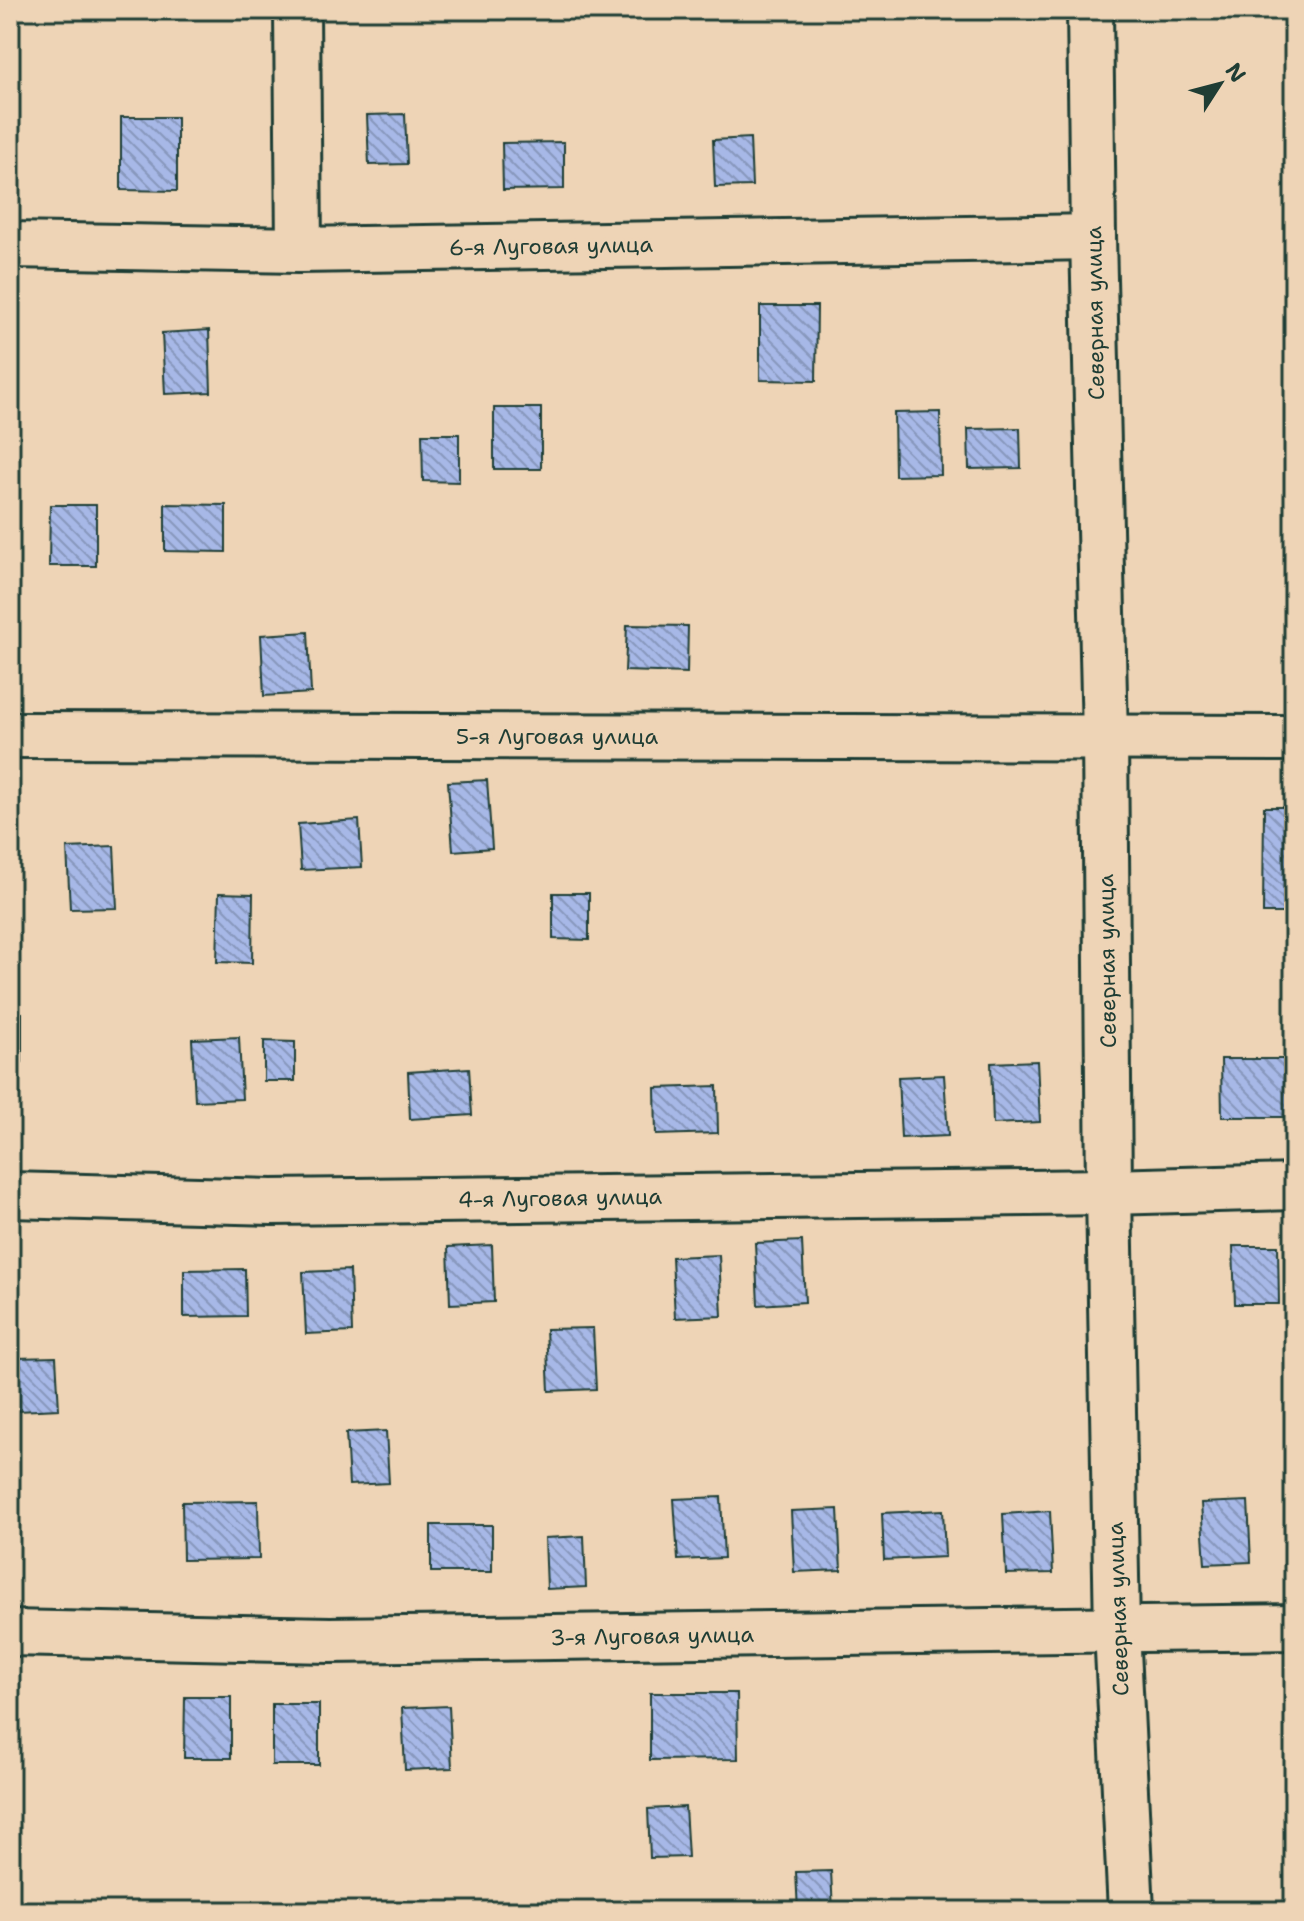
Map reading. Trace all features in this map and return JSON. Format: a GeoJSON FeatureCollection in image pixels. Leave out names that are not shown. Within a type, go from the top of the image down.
{"type":"FeatureCollection","features":[{"type":"Feature","properties":{"kind":"street"},"geometry":{"type":"LineString","coordinates":[[297,10],[299,250]]}},
{"type":"Feature","properties":{"kind":"street","name":"Северная улица"},"geometry":{"type":"LineString","coordinates":[[1090,10],[1105,737],[1117,1630],[1131,1911]]}},
{"type":"Feature","properties":{"kind":"street","name":"6-я Луговая улица"},"geometry":{"type":"LineString","coordinates":[[10,245],[299,250],[1093,237]]}},
{"type":"Feature","properties":{"kind":"street","name":"5-я Луговая улица"},"geometry":{"type":"LineString","coordinates":[[10,735],[1294,738]]}},
{"type":"Feature","properties":{"kind":"street","name":"4-я Луговая улица"},"geometry":{"type":"LineString","coordinates":[[10,1195],[272,1202],[1294,1187]]}},
{"type":"Feature","properties":{"kind":"street","name":"3-я Луговая улица"},"geometry":{"type":"LineString","coordinates":[[10,1633],[345,1640],[1294,1627]]}},
{"type":"Feature","properties":{"kind":"building"},"geometry":{"type":"Polygon","coordinates":[[[405,114],[407,164],[369,165],[367,115],[405,114]]]}},
{"type":"Feature","properties":{"kind":"building"},"geometry":{"type":"Polygon","coordinates":[[[121,117],[177,117],[177,191],[121,190],[121,117]]]}},
{"type":"Feature","properties":{"kind":"building"},"geometry":{"type":"Polygon","coordinates":[[[750,138],[752,186],[715,187],[713,140],[750,138]]]}},
{"type":"Feature","properties":{"kind":"building"},"geometry":{"type":"Polygon","coordinates":[[[564,142],[564,189],[503,190],[502,143],[564,142]]]}},
{"type":"Feature","properties":{"kind":"building"},"geometry":{"type":"Polygon","coordinates":[[[760,306],[817,306],[816,381],[760,380],[760,306]]]}},
{"type":"Feature","properties":{"kind":"building"},"geometry":{"type":"Polygon","coordinates":[[[209,330],[211,392],[165,394],[162,333],[209,330]]]}},
{"type":"Feature","properties":{"kind":"building"},"geometry":{"type":"Polygon","coordinates":[[[494,408],[541,408],[541,469],[494,469],[494,408]]]}},
{"type":"Feature","properties":{"kind":"building"},"geometry":{"type":"Polygon","coordinates":[[[940,412],[941,475],[895,476],[894,413],[940,412]]]}},
{"type":"Feature","properties":{"kind":"building"},"geometry":{"type":"Polygon","coordinates":[[[1020,428],[1021,468],[969,469],[968,429],[1020,428]]]}},
{"type":"Feature","properties":{"kind":"building"},"geometry":{"type":"Polygon","coordinates":[[[422,434],[459,434],[459,482],[423,481],[422,434]]]}},
{"type":"Feature","properties":{"kind":"building"},"geometry":{"type":"Polygon","coordinates":[[[165,504],[226,505],[226,552],[165,551],[165,504]]]}},
{"type":"Feature","properties":{"kind":"building"},"geometry":{"type":"Polygon","coordinates":[[[50,505],[96,505],[96,566],[49,566],[50,505]]]}},
{"type":"Feature","properties":{"kind":"building"},"geometry":{"type":"Polygon","coordinates":[[[627,625],[688,626],[687,673],[625,671],[627,625]]]}},
{"type":"Feature","properties":{"kind":"building"},"geometry":{"type":"Polygon","coordinates":[[[308,632],[311,693],[264,696],[261,635],[308,632]]]}},
{"type":"Feature","properties":{"kind":"building"},"geometry":{"type":"Polygon","coordinates":[[[487,780],[492,848],[453,851],[448,782],[487,780]]]}},
{"type":"Feature","properties":{"kind":"building"},"geometry":{"type":"Polygon","coordinates":[[[1264,807],[1294,807],[1294,913],[1263,913],[1264,807]]]}},
{"type":"Feature","properties":{"kind":"building"},"geometry":{"type":"Polygon","coordinates":[[[359,820],[362,867],[301,870],[298,824],[359,820]]]}},
{"type":"Feature","properties":{"kind":"building"},"geometry":{"type":"Polygon","coordinates":[[[114,846],[117,908],[70,909],[67,848],[114,846]]]}},
{"type":"Feature","properties":{"kind":"building"},"geometry":{"type":"Polygon","coordinates":[[[219,893],[253,894],[252,963],[217,962],[219,893]]]}},
{"type":"Feature","properties":{"kind":"building"},"geometry":{"type":"Polygon","coordinates":[[[553,893],[589,893],[589,940],[553,939],[553,893]]]}},
{"type":"Feature","properties":{"kind":"building"},"geometry":{"type":"Polygon","coordinates":[[[10,1013],[22,1013],[22,1062],[10,1062],[10,1013]]]}},
{"type":"Feature","properties":{"kind":"building"},"geometry":{"type":"Polygon","coordinates":[[[239,1037],[242,1099],[195,1101],[192,1039],[239,1037]]]}},
{"type":"Feature","properties":{"kind":"building"},"geometry":{"type":"Polygon","coordinates":[[[264,1041],[295,1042],[295,1081],[264,1081],[264,1041]]]}},
{"type":"Feature","properties":{"kind":"building"},"geometry":{"type":"Polygon","coordinates":[[[1221,1059],[1294,1059],[1294,1117],[1222,1117],[1221,1059]]]}},
{"type":"Feature","properties":{"kind":"building"},"geometry":{"type":"Polygon","coordinates":[[[1037,1061],[1040,1122],[993,1124],[991,1063],[1037,1061]]]}},
{"type":"Feature","properties":{"kind":"building"},"geometry":{"type":"Polygon","coordinates":[[[469,1068],[472,1115],[410,1119],[408,1072],[469,1068]]]}},
{"type":"Feature","properties":{"kind":"building"},"geometry":{"type":"Polygon","coordinates":[[[944,1075],[948,1136],[901,1138],[898,1077],[944,1075]]]}},
{"type":"Feature","properties":{"kind":"building"},"geometry":{"type":"Polygon","coordinates":[[[717,1086],[718,1133],[656,1135],[655,1088],[717,1086]]]}},
{"type":"Feature","properties":{"kind":"building"},"geometry":{"type":"Polygon","coordinates":[[[802,1241],[805,1302],[758,1305],[755,1243],[802,1241]]]}},
{"type":"Feature","properties":{"kind":"building"},"geometry":{"type":"Polygon","coordinates":[[[492,1245],[494,1302],[450,1304],[448,1247],[492,1245]]]}},
{"type":"Feature","properties":{"kind":"building"},"geometry":{"type":"Polygon","coordinates":[[[1233,1246],[1278,1246],[1279,1304],[1235,1304],[1233,1246]]]}},
{"type":"Feature","properties":{"kind":"building"},"geometry":{"type":"Polygon","coordinates":[[[719,1255],[722,1316],[675,1318],[672,1257],[719,1255]]]}},
{"type":"Feature","properties":{"kind":"building"},"geometry":{"type":"Polygon","coordinates":[[[245,1269],[246,1316],[184,1317],[184,1270],[245,1269]]]}},
{"type":"Feature","properties":{"kind":"building"},"geometry":{"type":"Polygon","coordinates":[[[350,1270],[352,1332],[306,1334],[303,1272],[350,1270]]]}},
{"type":"Feature","properties":{"kind":"building"},"geometry":{"type":"Polygon","coordinates":[[[593,1328],[596,1389],[549,1391],[546,1329],[593,1328]]]}},
{"type":"Feature","properties":{"kind":"building"},"geometry":{"type":"Polygon","coordinates":[[[56,1357],[59,1409],[18,1411],[16,1358],[56,1357]]]}},
{"type":"Feature","properties":{"kind":"building"},"geometry":{"type":"Polygon","coordinates":[[[386,1431],[389,1483],[349,1485],[346,1433],[386,1431]]]}},
{"type":"Feature","properties":{"kind":"building"},"geometry":{"type":"Polygon","coordinates":[[[721,1497],[724,1558],[678,1560],[674,1499],[721,1497]]]}},
{"type":"Feature","properties":{"kind":"building"},"geometry":{"type":"Polygon","coordinates":[[[258,1501],[259,1559],[183,1560],[182,1502],[258,1501]]]}},
{"type":"Feature","properties":{"kind":"building"},"geometry":{"type":"Polygon","coordinates":[[[1248,1501],[1251,1562],[1205,1564],[1201,1503],[1248,1501]]]}},
{"type":"Feature","properties":{"kind":"building"},"geometry":{"type":"Polygon","coordinates":[[[838,1509],[841,1570],[794,1572],[791,1511],[838,1509]]]}},
{"type":"Feature","properties":{"kind":"building"},"geometry":{"type":"Polygon","coordinates":[[[943,1510],[945,1557],[884,1560],[882,1513],[943,1510]]]}},
{"type":"Feature","properties":{"kind":"building"},"geometry":{"type":"Polygon","coordinates":[[[1050,1511],[1053,1573],[1006,1574],[1003,1514],[1050,1511]]]}},
{"type":"Feature","properties":{"kind":"building"},"geometry":{"type":"Polygon","coordinates":[[[431,1525],[492,1525],[492,1572],[431,1572],[431,1525]]]}},
{"type":"Feature","properties":{"kind":"building"},"geometry":{"type":"Polygon","coordinates":[[[584,1536],[586,1587],[547,1589],[545,1538],[584,1536]]]}},
{"type":"Feature","properties":{"kind":"building"},"geometry":{"type":"Polygon","coordinates":[[[10,1693],[13,1693],[16,1754],[10,1754],[10,1693]]]}},
{"type":"Feature","properties":{"kind":"building"},"geometry":{"type":"Polygon","coordinates":[[[650,1693],[737,1693],[738,1759],[650,1760],[650,1693]]]}},
{"type":"Feature","properties":{"kind":"building"},"geometry":{"type":"Polygon","coordinates":[[[185,1697],[231,1697],[231,1758],[184,1758],[185,1697]]]}},
{"type":"Feature","properties":{"kind":"building"},"geometry":{"type":"Polygon","coordinates":[[[272,1704],[319,1704],[319,1765],[272,1765],[272,1704]]]}},
{"type":"Feature","properties":{"kind":"building"},"geometry":{"type":"Polygon","coordinates":[[[449,1706],[452,1768],[405,1770],[402,1708],[449,1706]]]}},
{"type":"Feature","properties":{"kind":"building"},"geometry":{"type":"Polygon","coordinates":[[[685,1807],[688,1857],[650,1858],[648,1809],[685,1807]]]}},
{"type":"Feature","properties":{"kind":"building"},"geometry":{"type":"Polygon","coordinates":[[[831,1871],[833,1911],[798,1911],[796,1872],[831,1871]]]}}]}
